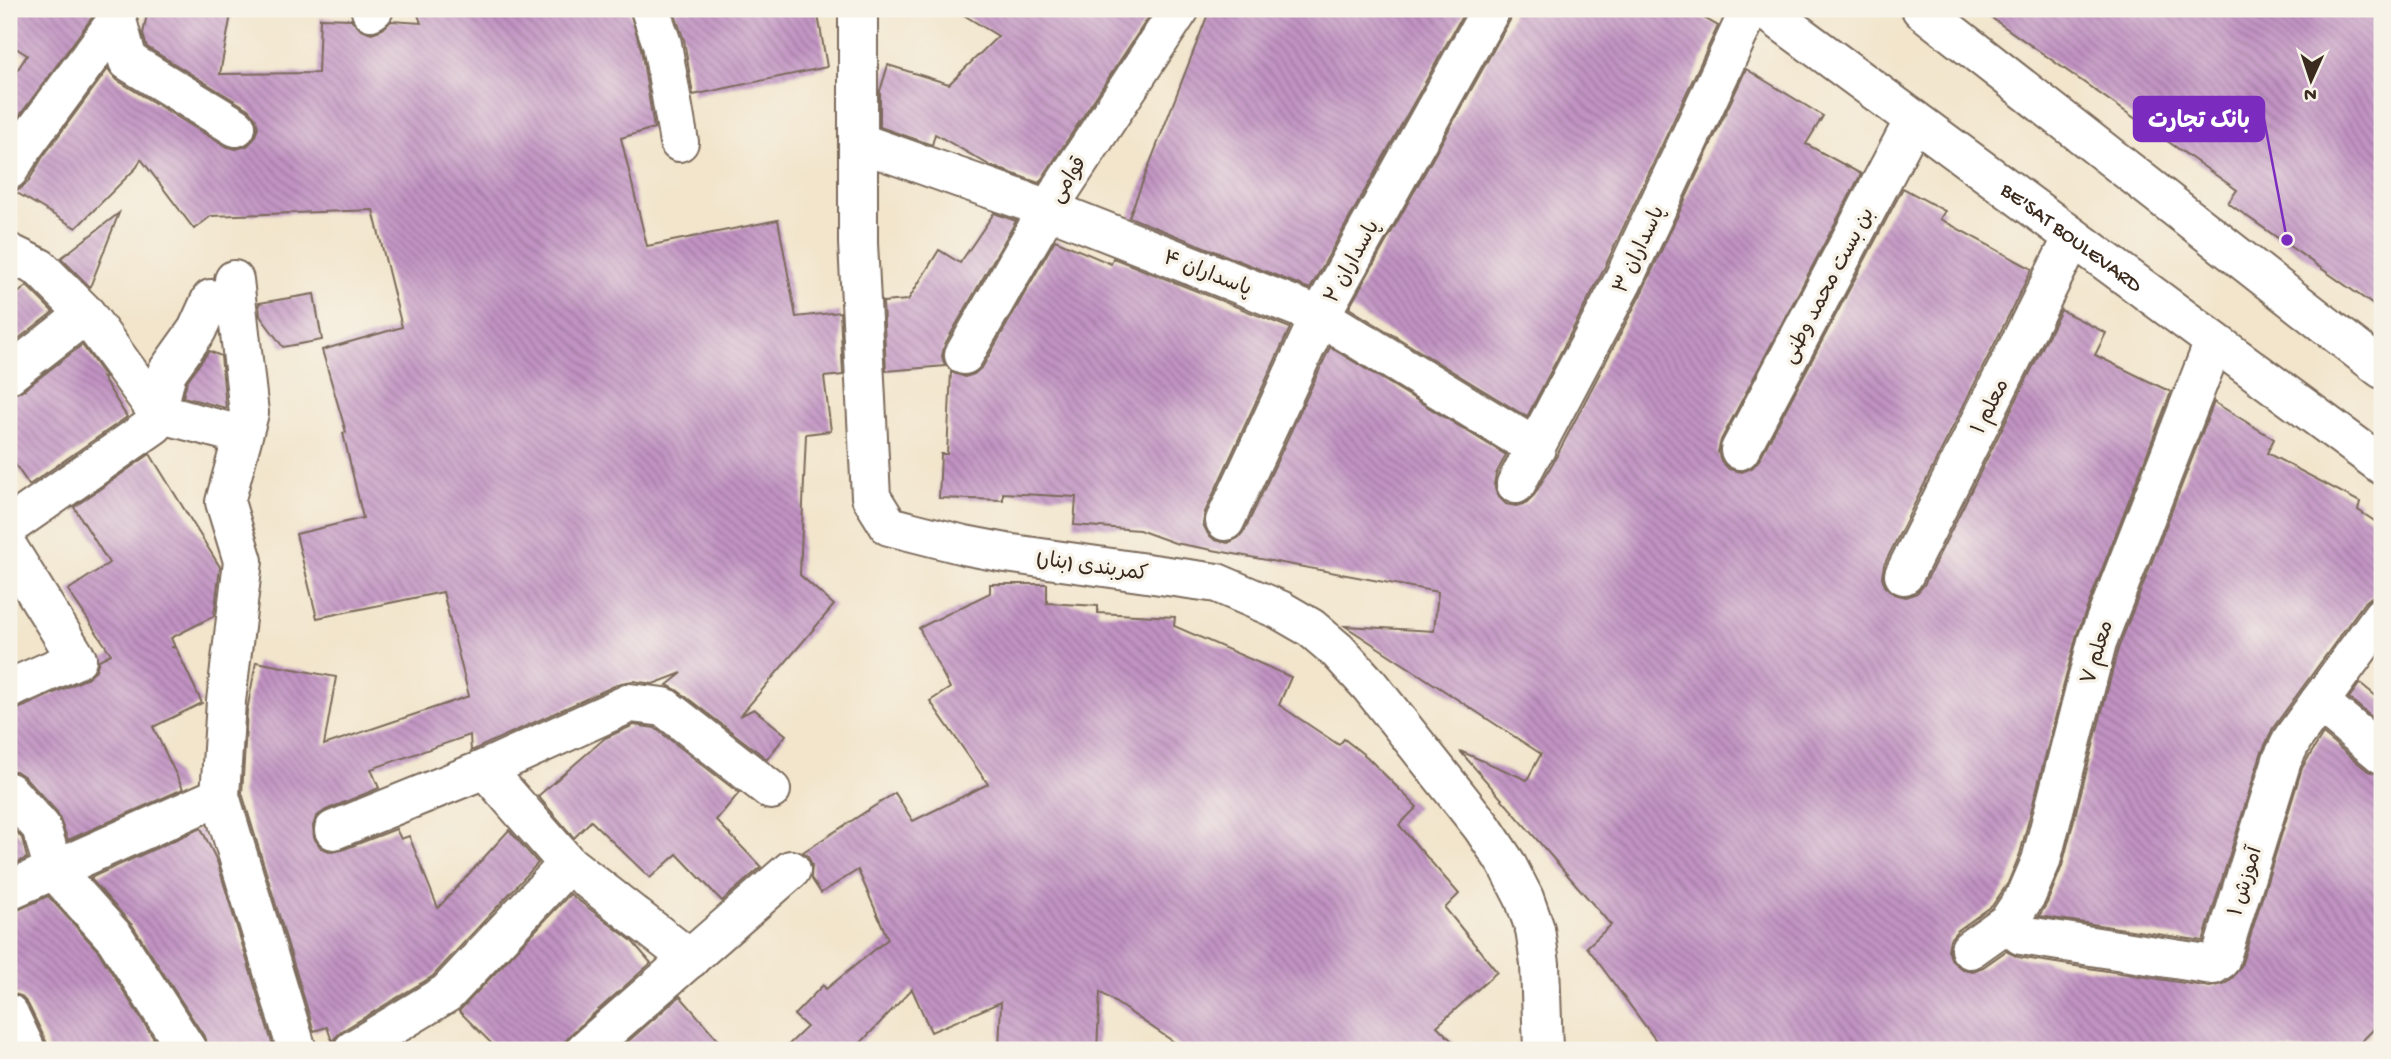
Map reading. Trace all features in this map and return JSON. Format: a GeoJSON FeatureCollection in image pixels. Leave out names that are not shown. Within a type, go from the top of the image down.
{"type":"FeatureCollection","features":[{"type":"Feature","properties":{"kind":"street"},"geometry":{"type":"LineString","coordinates":[[650,9],[662,44],[679,142]]}},
{"type":"Feature","properties":{"kind":"street","name":"کمربندی (بنار)"},"geometry":{"type":"LineString","coordinates":[[858,9],[858,258],[871,498],[889,526],[1006,553],[1217,583],[1280,610],[1311,628],[1338,651],[1370,686],[1482,827],[1506,863],[1524,898],[1535,929],[1540,964],[1544,1050]]}},
{"type":"Feature","properties":{"kind":"street","name":"قوامی"},"geometry":{"type":"LineString","coordinates":[[964,355],[1048,209],[1180,9]]}},
{"type":"Feature","properties":{"kind":"street","name":"پاسداران ۲"},"geometry":{"type":"LineString","coordinates":[[1225,521],[1320,316],[1492,9]]}},
{"type":"Feature","properties":{"kind":"street","name":"پاسداران ۳"},"geometry":{"type":"LineString","coordinates":[[1516,485],[1622,283],[1750,9]]}},
{"type":"Feature","properties":{"kind":"street","name":"BE'SAT BOULEVARD"},"geometry":{"type":"LineString","coordinates":[[1764,9],[2382,465]]}},
{"type":"Feature","properties":{"kind":"street"},"geometry":{"type":"LineString","coordinates":[[1921,9],[2382,369]]}},
{"type":"Feature","properties":{"kind":"street"},"geometry":{"type":"LineString","coordinates":[[115,14],[128,61],[236,127]]}},
{"type":"Feature","properties":{"kind":"street"},"geometry":{"type":"LineString","coordinates":[[9,170],[115,14]]}},
{"type":"Feature","properties":{"kind":"street","name":"بن بست محمد وطنی"},"geometry":{"type":"LineString","coordinates":[[1740,450],[1914,120]]}},
{"type":"Feature","properties":{"kind":"street","name":"پاسداران ۴"},"geometry":{"type":"LineString","coordinates":[[858,142],[1048,209],[1320,316],[1536,447]]}},
{"type":"Feature","properties":{"kind":"street","name":"معلم ۱"},"geometry":{"type":"LineString","coordinates":[[1904,575],[2073,237]]}},
{"type":"Feature","properties":{"kind":"street"},"geometry":{"type":"LineString","coordinates":[[9,253],[40,268],[86,314],[158,412],[241,435]]}},
{"type":"Feature","properties":{"kind":"street"},"geometry":{"type":"LineString","coordinates":[[9,526],[154,425],[167,372],[222,290],[249,412],[225,502],[243,561],[226,701],[220,796],[297,1050]]}},
{"type":"Feature","properties":{"kind":"street"},"geometry":{"type":"LineString","coordinates":[[9,374],[86,314]]}},
{"type":"Feature","properties":{"kind":"street","name":"معلم ۷"},"geometry":{"type":"LineString","coordinates":[[1970,949],[2008,922],[2027,894],[2041,861],[2097,642],[2214,342]]}},
{"type":"Feature","properties":{"kind":"street"},"geometry":{"type":"LineString","coordinates":[[9,549],[77,659],[9,689]]}},
{"type":"Feature","properties":{"kind":"street","name":"آموزش ۱"},"geometry":{"type":"LineString","coordinates":[[2008,922],[2021,935],[2213,965],[2220,960],[2282,760],[2293,738],[2382,615]]}},
{"type":"Feature","properties":{"kind":"street"},"geometry":{"type":"LineString","coordinates":[[2319,702],[2382,754]]}},
{"type":"Feature","properties":{"kind":"street"},"geometry":{"type":"LineString","coordinates":[[334,830],[485,769],[630,703],[664,707],[771,790]]}},
{"type":"Feature","properties":{"kind":"street"},"geometry":{"type":"LineString","coordinates":[[485,769],[568,864],[690,959]]}},
{"type":"Feature","properties":{"kind":"street"},"geometry":{"type":"LineString","coordinates":[[9,792],[41,827],[54,870],[116,938],[187,1050]]}},
{"type":"Feature","properties":{"kind":"street"},"geometry":{"type":"LineString","coordinates":[[9,890],[220,796]]}},
{"type":"Feature","properties":{"kind":"street"},"geometry":{"type":"LineString","coordinates":[[353,1050],[447,993],[568,864]]}},
{"type":"Feature","properties":{"kind":"street"},"geometry":{"type":"LineString","coordinates":[[585,1050],[791,870]]}},
{"type":"Feature","properties":{"kind":"street"},"geometry":{"type":"LineString","coordinates":[[9,1014],[26,1050]]}},
{"type":"Feature","properties":{"kind":"building"},"geometry":{"type":"Polygon","coordinates":[[[13,9],[93,9],[93,16],[9,130],[9,83],[27,55],[11,45],[13,9]]]}},
{"type":"Feature","properties":{"kind":"building"},"geometry":{"type":"Polygon","coordinates":[[[148,9],[232,9],[220,74],[318,73],[320,18],[351,19],[361,30],[372,33],[383,29],[391,21],[421,23],[416,9],[629,9],[641,49],[654,128],[621,138],[647,246],[778,220],[796,317],[840,312],[843,375],[824,377],[831,431],[806,434],[800,575],[834,605],[740,716],[754,709],[786,735],[767,759],[667,685],[682,673],[653,684],[633,681],[621,683],[471,751],[470,735],[371,769],[379,788],[326,810],[316,817],[313,826],[314,838],[321,848],[332,852],[342,850],[396,829],[401,839],[409,836],[438,908],[509,830],[538,863],[433,976],[342,1031],[332,1041],[327,1027],[314,1031],[242,793],[247,711],[256,662],[336,677],[324,745],[469,696],[443,592],[317,618],[296,534],[363,518],[343,433],[346,432],[322,350],[402,327],[373,210],[211,216],[194,229],[141,159],[137,167],[76,228],[14,191],[28,182],[42,158],[108,69],[117,80],[225,146],[236,149],[247,146],[254,139],[258,127],[255,117],[248,109],[147,47],[143,34],[148,9]]]}},
{"type":"Feature","properties":{"kind":"building"},"geometry":{"type":"Polygon","coordinates":[[[673,9],[817,9],[827,67],[693,95],[684,40],[673,9]]]}},
{"type":"Feature","properties":{"kind":"building"},"geometry":{"type":"Polygon","coordinates":[[[954,9],[1154,9],[1039,183],[991,166],[935,134],[932,145],[880,127],[880,91],[888,65],[949,84],[998,36],[954,9]]]}},
{"type":"Feature","properties":{"kind":"building"},"geometry":{"type":"Polygon","coordinates":[[[1210,9],[1466,9],[1310,289],[1129,217],[1210,9]]]}},
{"type":"Feature","properties":{"kind":"building"},"geometry":{"type":"Polygon","coordinates":[[[1513,9],[1688,9],[1718,26],[1602,273],[1527,417],[1349,308],[1510,20],[1513,9]]]}},
{"type":"Feature","properties":{"kind":"building"},"geometry":{"type":"Polygon","coordinates":[[[1979,9],[2382,9],[2382,311],[2228,203],[2237,190],[1979,9]]]}},
{"type":"Feature","properties":{"kind":"building"},"geometry":{"type":"Polygon","coordinates":[[[1746,69],[1823,116],[1806,144],[1861,174],[1721,440],[1718,452],[1721,461],[1729,469],[1742,472],[1752,468],[1759,460],[1903,188],[1945,211],[1940,219],[2032,269],[1884,565],[1882,577],[1885,586],[1894,594],[1906,597],[1917,593],[1924,585],[2061,310],[2106,333],[2095,355],[2171,392],[2077,634],[2020,854],[2008,883],[1992,906],[1950,939],[1948,950],[1952,961],[1962,969],[1973,971],[2006,951],[2018,957],[2210,987],[2226,983],[2241,966],[2302,768],[2323,734],[2368,771],[2382,775],[2382,1021],[2353,1050],[1663,1050],[1587,947],[1611,925],[1460,751],[1527,780],[1541,754],[1345,626],[1434,631],[1438,592],[1175,543],[1139,530],[1074,525],[1076,497],[1003,493],[1003,500],[939,498],[941,454],[947,454],[951,372],[965,377],[974,374],[983,366],[1055,240],[1111,264],[1113,258],[1290,328],[1205,512],[1203,524],[1215,540],[1228,543],[1238,538],[1245,530],[1330,347],[1506,455],[1496,474],[1494,484],[1497,495],[1506,504],[1516,506],[1527,503],[1555,459],[1642,292],[1746,69]]]}},
{"type":"Feature","properties":{"kind":"building"},"geometry":{"type":"Polygon","coordinates":[[[119,213],[90,287],[61,258],[119,213]]]}},
{"type":"Feature","properties":{"kind":"building"},"geometry":{"type":"Polygon","coordinates":[[[994,213],[1016,221],[945,344],[942,356],[945,366],[886,371],[883,302],[908,300],[939,250],[960,263],[994,213]]]}},
{"type":"Feature","properties":{"kind":"building"},"geometry":{"type":"Polygon","coordinates":[[[27,286],[53,312],[9,346],[9,300],[27,286]]]}},
{"type":"Feature","properties":{"kind":"building"},"geometry":{"type":"Polygon","coordinates":[[[314,294],[322,340],[283,347],[260,316],[259,303],[314,294]]]}},
{"type":"Feature","properties":{"kind":"building"},"geometry":{"type":"Polygon","coordinates":[[[82,345],[106,378],[102,377],[127,417],[29,485],[9,455],[9,395],[22,391],[82,345]]]}},
{"type":"Feature","properties":{"kind":"building"},"geometry":{"type":"Polygon","coordinates":[[[209,351],[221,356],[226,408],[183,397],[187,381],[209,351]]]}},
{"type":"Feature","properties":{"kind":"building"},"geometry":{"type":"Polygon","coordinates":[[[2214,402],[2274,439],[2267,453],[2360,502],[2358,510],[2382,526],[2382,594],[2373,596],[2364,603],[2273,728],[2261,754],[2203,941],[2039,916],[2062,866],[2118,649],[2214,402]]]}},
{"type":"Feature","properties":{"kind":"building"},"geometry":{"type":"Polygon","coordinates":[[[150,454],[220,567],[214,616],[171,638],[175,647],[171,647],[176,648],[202,703],[153,727],[183,789],[68,840],[57,812],[25,777],[16,771],[9,771],[9,711],[86,679],[96,670],[99,660],[111,654],[68,590],[109,563],[74,507],[150,454]]]}},
{"type":"Feature","properties":{"kind":"building"},"geometry":{"type":"Polygon","coordinates":[[[990,584],[1047,584],[1047,603],[1098,606],[1098,613],[1175,617],[1174,626],[1291,677],[1279,705],[1339,745],[1344,739],[1367,757],[1417,807],[1399,825],[1459,894],[1445,908],[1497,972],[1437,1026],[1461,1050],[1186,1050],[1100,992],[1097,1050],[999,1050],[1001,1002],[931,1032],[912,989],[854,1050],[783,1050],[807,1027],[794,1015],[823,985],[826,989],[888,939],[858,870],[821,893],[811,878],[812,865],[803,852],[895,793],[913,821],[988,784],[930,701],[950,688],[919,628],[990,593],[990,584]]]}},
{"type":"Feature","properties":{"kind":"building"},"geometry":{"type":"Polygon","coordinates":[[[2360,683],[2382,701],[2382,726],[2349,698],[2360,683]]]}},
{"type":"Feature","properties":{"kind":"building"},"geometry":{"type":"Polygon","coordinates":[[[634,725],[655,728],[739,793],[716,820],[761,867],[722,901],[677,854],[650,878],[591,821],[574,838],[538,796],[605,738],[634,725]]]}},
{"type":"Feature","properties":{"kind":"building"},"geometry":{"type":"Polygon","coordinates":[[[9,824],[22,838],[27,858],[9,866],[9,824]]]}},
{"type":"Feature","properties":{"kind":"building"},"geometry":{"type":"Polygon","coordinates":[[[201,828],[217,861],[273,1046],[263,1050],[209,1050],[205,1038],[133,926],[90,878],[201,828]]]}},
{"type":"Feature","properties":{"kind":"building"},"geometry":{"type":"Polygon","coordinates":[[[570,894],[632,941],[651,963],[571,1034],[565,1042],[564,1050],[498,1050],[459,1011],[570,894]]]}},
{"type":"Feature","properties":{"kind":"building"},"geometry":{"type":"Polygon","coordinates":[[[48,896],[98,951],[161,1050],[48,1050],[28,1004],[21,996],[9,992],[9,912],[48,896]]]}},
{"type":"Feature","properties":{"kind":"building"},"geometry":{"type":"Polygon","coordinates":[[[680,996],[727,1050],[618,1050],[680,996]]]}},
{"type":"Feature","properties":{"kind":"place","name":"بانک تجارت"},"geometry":{"type":"Point","coordinates":[2287,240]}}]}
